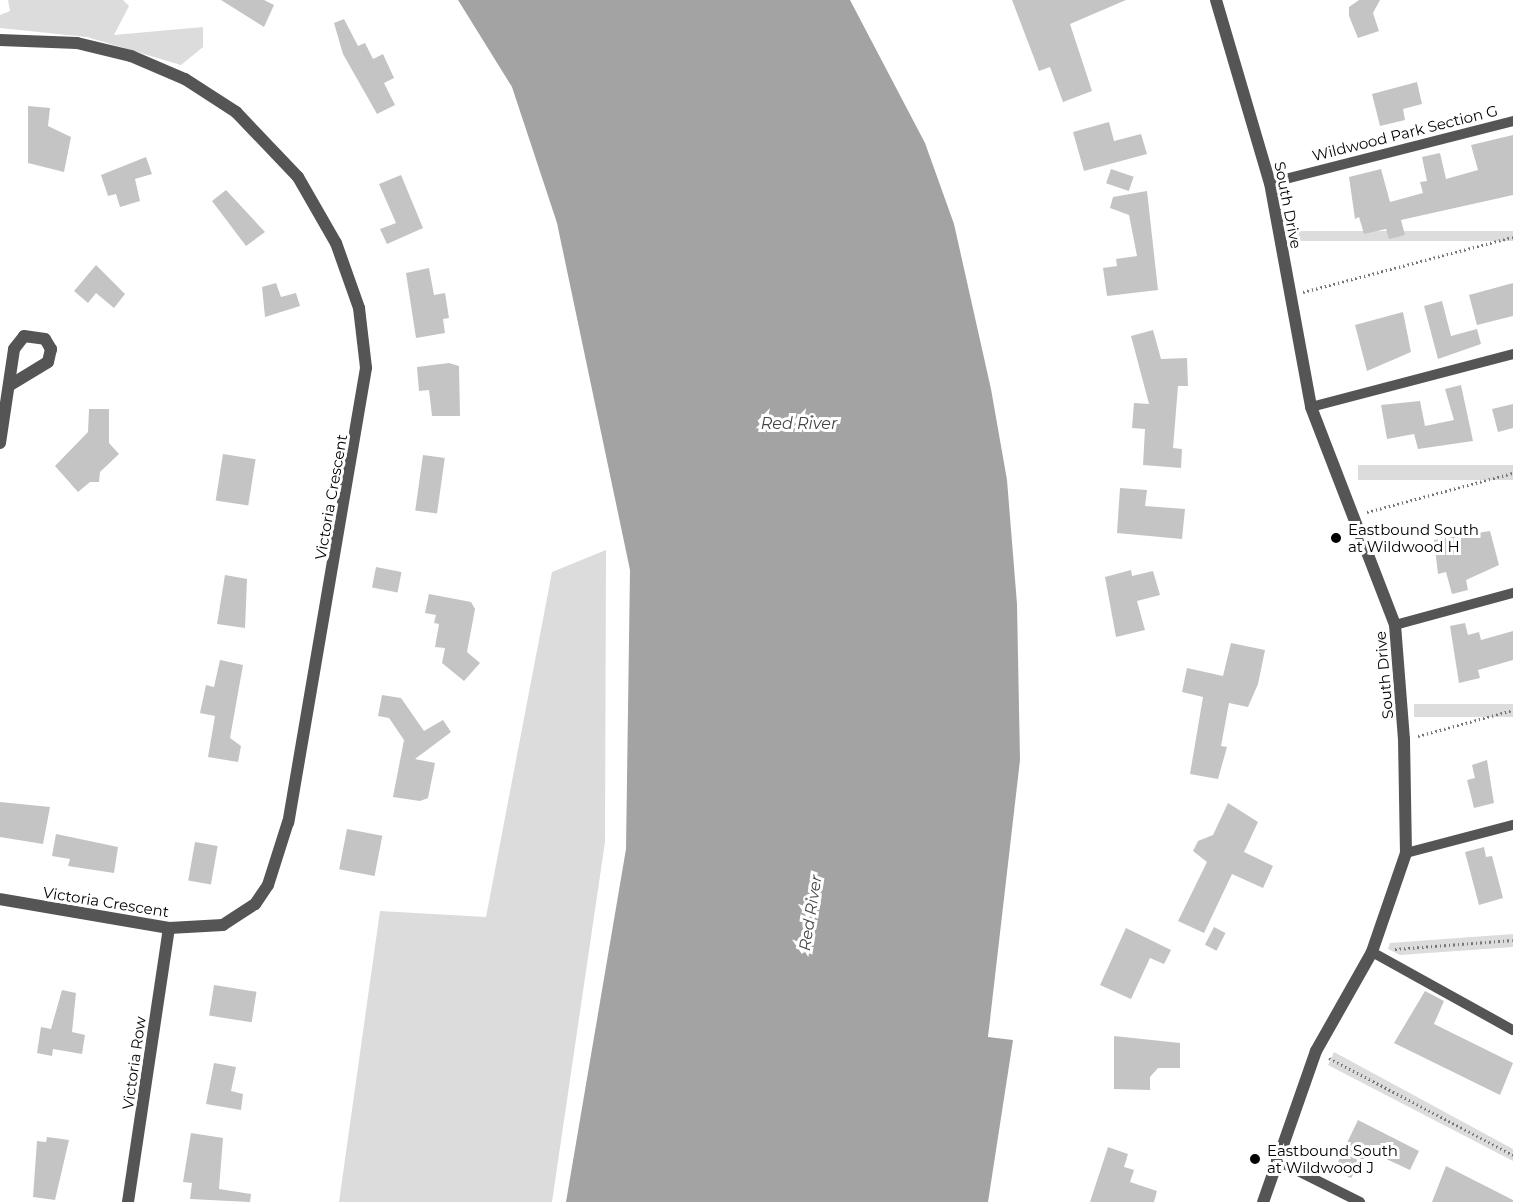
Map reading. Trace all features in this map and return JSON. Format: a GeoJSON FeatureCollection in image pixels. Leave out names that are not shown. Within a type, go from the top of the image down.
{"type":"FeatureCollection","features":[{"type":"Feature","properties":{"kind":"street","name":"South Drive"},"geometry":{"type":"LineString","coordinates":[[1216,0],[1270,183],[1311,407],[1395,625],[1404,739],[1406,853],[1372,952],[1316,1051],[1263,1202]]}},
{"type":"Feature","properties":{"kind":"street","name":"Victoria Crescent"},"geometry":{"type":"LineString","coordinates":[[0,40],[77,43],[131,56],[185,79],[236,112],[278,153],[313,202],[343,261],[358,308],[364,399],[277,861],[268,885],[240,917],[203,928],[169,928],[0,899]]}},
{"type":"Feature","properties":{"kind":"street"},"geometry":{"type":"LineString","coordinates":[[0,443],[10,385]]}},
{"type":"Feature","properties":{"kind":"street","name":"Victoria Row"},"geometry":{"type":"LineString","coordinates":[[128,1202],[169,928]]}},
{"type":"Feature","properties":{"kind":"lane","name":"Wildwood Park Section G"},"geometry":{"type":"LineString","coordinates":[[1270,183],[1513,121]]}},
{"type":"Feature","properties":{"kind":"lane"},"geometry":{"type":"LineString","coordinates":[[1311,407],[1513,354]]}},
{"type":"Feature","properties":{"kind":"lane"},"geometry":{"type":"LineString","coordinates":[[1395,625],[1513,593]]}},
{"type":"Feature","properties":{"kind":"lane"},"geometry":{"type":"LineString","coordinates":[[1406,853],[1513,825]]}},
{"type":"Feature","properties":{"kind":"lane"},"geometry":{"type":"LineString","coordinates":[[1372,952],[1513,1030]]}},
{"type":"Feature","properties":{"kind":"lane"},"geometry":{"type":"LineString","coordinates":[[1276,1160],[1360,1202]]}},
{"type":"Feature","properties":{"kind":"path"},"geometry":{"type":"LineString","coordinates":[[1290,295],[1513,237]]}},
{"type":"Feature","properties":{"kind":"path"},"geometry":{"type":"LineString","coordinates":[[1353,515],[1513,473]]}},
{"type":"Feature","properties":{"kind":"path"},"geometry":{"type":"LineString","coordinates":[[1404,739],[1513,710]]}},
{"type":"Feature","properties":{"kind":"path"},"geometry":{"type":"LineString","coordinates":[[1372,952],[1513,940]]}},
{"type":"Feature","properties":{"kind":"path"},"geometry":{"type":"LineString","coordinates":[[1316,1051],[1513,1155]]}},
{"type":"Feature","properties":{"kind":"shaded area"},"geometry":{"type":"Polygon","coordinates":[[[8,0],[123,0],[129,6],[114,35],[203,27],[203,47],[181,65],[87,37],[0,28],[0,15],[10,11],[8,0]]]}},
{"type":"Feature","properties":{"kind":"shaded area"},"geometry":{"type":"Polygon","coordinates":[[[1296,231],[1513,231],[1513,241],[1296,241],[1296,231]]]}},
{"type":"Feature","properties":{"kind":"shaded area"},"geometry":{"type":"Polygon","coordinates":[[[1358,465],[1513,465],[1513,480],[1358,480],[1358,465]]]}},
{"type":"Feature","properties":{"kind":"shaded area"},"geometry":{"type":"Polygon","coordinates":[[[606,550],[605,842],[552,1202],[339,1202],[380,911],[486,917],[552,572],[606,550]]]}},
{"type":"Feature","properties":{"kind":"shaded area"},"geometry":{"type":"Polygon","coordinates":[[[1414,704],[1513,704],[1513,717],[1414,717],[1414,704]]]}},
{"type":"Feature","properties":{"kind":"shaded area"},"geometry":{"type":"Polygon","coordinates":[[[1513,934],[1513,947],[1400,955],[1388,949],[1390,943],[1513,934]]]}},
{"type":"Feature","properties":{"kind":"shaded area"},"geometry":{"type":"Polygon","coordinates":[[[1334,1052],[1513,1149],[1513,1161],[1328,1065],[1334,1052]]]}},
{"type":"Feature","properties":{"kind":"water","name":"Red River"},"geometry":{"type":"Polygon","coordinates":[[[458,0],[850,0],[925,143],[954,224],[991,389],[1007,480],[1017,604],[1020,760],[988,1037],[1013,1040],[988,1202],[566,1202],[626,849],[630,570],[557,223],[512,87],[458,0]]]}},
{"type":"Feature","properties":{"kind":"building"},"geometry":{"type":"Polygon","coordinates":[[[221,0],[264,0],[274,5],[264,27],[221,0]]]}},
{"type":"Feature","properties":{"kind":"building"},"geometry":{"type":"Polygon","coordinates":[[[1012,0],[1126,0],[1070,24],[1092,91],[1063,102],[1050,67],[1039,71],[1012,0]]]}},
{"type":"Feature","properties":{"kind":"building"},"geometry":{"type":"Polygon","coordinates":[[[1359,0],[1380,0],[1373,13],[1379,31],[1358,38],[1349,16],[1349,7],[1359,0]]]}},
{"type":"Feature","properties":{"kind":"building"},"geometry":{"type":"Polygon","coordinates":[[[344,19],[358,46],[365,43],[373,59],[383,54],[394,78],[384,83],[395,105],[377,114],[343,54],[334,23],[344,19]]]}},
{"type":"Feature","properties":{"kind":"building"},"geometry":{"type":"Polygon","coordinates":[[[1417,82],[1422,104],[1403,109],[1405,120],[1380,126],[1372,94],[1417,82]]]}},
{"type":"Feature","properties":{"kind":"building"},"geometry":{"type":"Polygon","coordinates":[[[28,106],[50,108],[48,126],[71,137],[64,172],[28,163],[28,106]]]}},
{"type":"Feature","properties":{"kind":"building"},"geometry":{"type":"Polygon","coordinates":[[[1109,122],[1114,141],[1141,134],[1147,154],[1084,171],[1073,132],[1109,122]]]}},
{"type":"Feature","properties":{"kind":"building"},"geometry":{"type":"Polygon","coordinates":[[[1513,135],[1513,195],[1401,220],[1405,235],[1389,239],[1386,229],[1364,234],[1359,217],[1355,219],[1349,177],[1381,169],[1390,202],[1423,193],[1420,182],[1427,181],[1422,157],[1440,153],[1446,179],[1478,170],[1471,145],[1513,135]]]}},
{"type":"Feature","properties":{"kind":"building"},"geometry":{"type":"Polygon","coordinates":[[[146,157],[152,174],[135,179],[140,201],[120,207],[116,194],[108,196],[101,175],[146,157]]]}},
{"type":"Feature","properties":{"kind":"building"},"geometry":{"type":"Polygon","coordinates":[[[1111,169],[1134,177],[1129,191],[1106,183],[1111,169]]]}},
{"type":"Feature","properties":{"kind":"building"},"geometry":{"type":"Polygon","coordinates":[[[401,175],[423,228],[387,244],[380,229],[396,223],[379,184],[401,175]]]}},
{"type":"Feature","properties":{"kind":"building"},"geometry":{"type":"Polygon","coordinates":[[[226,190],[265,232],[246,246],[212,201],[226,190]]]}},
{"type":"Feature","properties":{"kind":"building"},"geometry":{"type":"Polygon","coordinates":[[[1147,191],[1158,290],[1107,296],[1103,268],[1117,266],[1116,259],[1137,256],[1129,215],[1110,208],[1113,197],[1147,191]]]}},
{"type":"Feature","properties":{"kind":"building"},"geometry":{"type":"Polygon","coordinates":[[[96,265],[125,294],[114,308],[96,293],[88,303],[74,291],[96,265]]]}},
{"type":"Feature","properties":{"kind":"building"},"geometry":{"type":"Polygon","coordinates":[[[429,268],[434,295],[445,293],[449,318],[443,319],[445,333],[416,338],[406,273],[429,268]]]}},
{"type":"Feature","properties":{"kind":"building"},"geometry":{"type":"Polygon","coordinates":[[[276,283],[281,297],[296,293],[300,306],[265,317],[262,287],[276,283]]]}},
{"type":"Feature","properties":{"kind":"building"},"geometry":{"type":"Polygon","coordinates":[[[1513,283],[1513,316],[1477,325],[1469,295],[1513,283]]]}},
{"type":"Feature","properties":{"kind":"building"},"geometry":{"type":"Polygon","coordinates":[[[1442,301],[1451,336],[1477,329],[1481,344],[1438,359],[1424,306],[1442,301]]]}},
{"type":"Feature","properties":{"kind":"building"},"geometry":{"type":"Polygon","coordinates":[[[1403,312],[1411,352],[1367,371],[1355,325],[1403,312]]]}},
{"type":"Feature","properties":{"kind":"building"},"geometry":{"type":"Polygon","coordinates":[[[1153,330],[1161,359],[1187,358],[1188,386],[1178,386],[1173,448],[1182,449],[1181,468],[1143,465],[1145,429],[1132,428],[1134,403],[1149,404],[1131,336],[1153,330]]]}},
{"type":"Feature","properties":{"kind":"building"},"geometry":{"type":"Polygon","coordinates":[[[449,363],[459,366],[460,416],[432,416],[429,390],[419,391],[417,367],[449,363]]]}},
{"type":"Feature","properties":{"kind":"building"},"geometry":{"type":"Polygon","coordinates":[[[1461,385],[1473,441],[1418,449],[1414,434],[1387,439],[1381,405],[1420,401],[1425,426],[1454,420],[1445,389],[1461,385]]]}},
{"type":"Feature","properties":{"kind":"building"},"geometry":{"type":"Polygon","coordinates":[[[1513,404],[1513,428],[1498,432],[1492,409],[1513,404]]]}},
{"type":"Feature","properties":{"kind":"building"},"geometry":{"type":"Polygon","coordinates":[[[89,409],[109,409],[109,443],[119,454],[100,472],[99,482],[90,482],[78,492],[55,466],[88,432],[89,409]]]}},
{"type":"Feature","properties":{"kind":"building"},"geometry":{"type":"Polygon","coordinates":[[[223,454],[256,459],[248,506],[216,500],[223,454]]]}},
{"type":"Feature","properties":{"kind":"building"},"geometry":{"type":"Polygon","coordinates":[[[423,455],[445,458],[437,514],[415,510],[423,455]]]}},
{"type":"Feature","properties":{"kind":"building"},"geometry":{"type":"Polygon","coordinates":[[[1120,488],[1147,490],[1145,506],[1185,509],[1182,539],[1117,533],[1120,488]]]}},
{"type":"Feature","properties":{"kind":"building"},"geometry":{"type":"Polygon","coordinates":[[[1490,531],[1499,565],[1466,580],[1468,590],[1452,594],[1446,572],[1438,574],[1434,540],[1490,531]]]}},
{"type":"Feature","properties":{"kind":"building"},"geometry":{"type":"Polygon","coordinates":[[[376,567],[402,572],[398,593],[372,588],[376,567]]]}},
{"type":"Feature","properties":{"kind":"building"},"geometry":{"type":"Polygon","coordinates":[[[1131,570],[1132,576],[1153,571],[1160,595],[1137,601],[1145,630],[1116,637],[1105,577],[1131,570]]]}},
{"type":"Feature","properties":{"kind":"building"},"geometry":{"type":"Polygon","coordinates":[[[225,575],[247,579],[245,628],[217,624],[225,575]]]}},
{"type":"Feature","properties":{"kind":"building"},"geometry":{"type":"Polygon","coordinates":[[[429,594],[471,602],[475,609],[467,652],[480,663],[464,681],[442,663],[445,648],[435,647],[439,624],[434,623],[436,615],[425,613],[429,594]]]}},
{"type":"Feature","properties":{"kind":"building"},"geometry":{"type":"Polygon","coordinates":[[[1465,623],[1468,635],[1479,632],[1481,640],[1513,631],[1513,660],[1478,670],[1480,678],[1459,683],[1450,626],[1465,623]]]}},
{"type":"Feature","properties":{"kind":"building"},"geometry":{"type":"Polygon","coordinates":[[[1231,643],[1265,650],[1258,684],[1248,707],[1229,703],[1221,746],[1227,747],[1218,779],[1190,774],[1203,697],[1182,692],[1187,668],[1223,676],[1231,643]]]}},
{"type":"Feature","properties":{"kind":"building"},"geometry":{"type":"Polygon","coordinates":[[[220,660],[243,665],[230,738],[241,746],[238,762],[208,757],[215,716],[200,713],[206,685],[214,687],[220,660]]]}},
{"type":"Feature","properties":{"kind":"building"},"geometry":{"type":"Polygon","coordinates":[[[382,695],[401,698],[424,731],[443,720],[451,732],[415,759],[435,763],[428,798],[420,801],[393,797],[404,740],[389,718],[378,716],[382,695]]]}},
{"type":"Feature","properties":{"kind":"building"},"geometry":{"type":"Polygon","coordinates":[[[1487,760],[1494,803],[1474,808],[1467,780],[1475,778],[1472,765],[1487,760]]]}},
{"type":"Feature","properties":{"kind":"building"},"geometry":{"type":"Polygon","coordinates":[[[0,802],[50,807],[43,844],[0,837],[0,802]]]}},
{"type":"Feature","properties":{"kind":"building"},"geometry":{"type":"Polygon","coordinates":[[[1228,803],[1258,822],[1244,852],[1273,866],[1263,888],[1232,874],[1204,933],[1178,921],[1207,862],[1193,851],[1198,841],[1213,835],[1228,803]]]}},
{"type":"Feature","properties":{"kind":"building"},"geometry":{"type":"Polygon","coordinates":[[[347,829],[382,836],[375,876],[339,869],[347,829]]]}},
{"type":"Feature","properties":{"kind":"building"},"geometry":{"type":"Polygon","coordinates":[[[56,834],[118,847],[114,873],[68,866],[70,859],[52,856],[56,834]]]}},
{"type":"Feature","properties":{"kind":"building"},"geometry":{"type":"Polygon","coordinates":[[[195,842],[218,846],[211,884],[188,880],[195,842]]]}},
{"type":"Feature","properties":{"kind":"building"},"geometry":{"type":"Polygon","coordinates":[[[1484,847],[1486,857],[1492,856],[1503,898],[1479,905],[1465,852],[1484,847]]]}},
{"type":"Feature","properties":{"kind":"building"},"geometry":{"type":"Polygon","coordinates":[[[1214,927],[1226,933],[1217,951],[1205,945],[1214,927]]]}},
{"type":"Feature","properties":{"kind":"building"},"geometry":{"type":"Polygon","coordinates":[[[1126,928],[1171,950],[1164,964],[1150,958],[1131,999],[1100,985],[1126,928]]]}},
{"type":"Feature","properties":{"kind":"building"},"geometry":{"type":"Polygon","coordinates":[[[214,985],[256,992],[252,1022],[209,1016],[214,985]]]}},
{"type":"Feature","properties":{"kind":"building"},"geometry":{"type":"Polygon","coordinates":[[[62,990],[76,993],[72,1032],[85,1035],[82,1054],[53,1049],[52,1056],[37,1053],[41,1027],[51,1029],[62,990]]]}},
{"type":"Feature","properties":{"kind":"building"},"geometry":{"type":"Polygon","coordinates":[[[1425,991],[1444,1001],[1434,1024],[1513,1063],[1500,1095],[1394,1043],[1425,991]]]}},
{"type":"Feature","properties":{"kind":"building"},"geometry":{"type":"Polygon","coordinates":[[[1114,1036],[1180,1043],[1180,1068],[1158,1068],[1150,1077],[1150,1090],[1114,1089],[1114,1036]]]}},
{"type":"Feature","properties":{"kind":"building"},"geometry":{"type":"Polygon","coordinates":[[[214,1063],[236,1067],[231,1091],[243,1094],[241,1110],[206,1104],[214,1063]]]}},
{"type":"Feature","properties":{"kind":"building"},"geometry":{"type":"Polygon","coordinates":[[[1358,1120],[1419,1151],[1410,1170],[1369,1151],[1351,1178],[1334,1170],[1358,1120]]]}},
{"type":"Feature","properties":{"kind":"building"},"geometry":{"type":"Polygon","coordinates":[[[191,1133],[223,1138],[219,1189],[251,1194],[250,1202],[190,1199],[192,1183],[183,1182],[191,1133]]]}},
{"type":"Feature","properties":{"kind":"building"},"geometry":{"type":"Polygon","coordinates":[[[47,1137],[69,1140],[55,1200],[33,1197],[37,1141],[46,1142],[47,1137]]]}},
{"type":"Feature","properties":{"kind":"building"},"geometry":{"type":"Polygon","coordinates":[[[1108,1147],[1128,1154],[1124,1167],[1134,1170],[1130,1182],[1157,1191],[1154,1202],[1090,1202],[1108,1147]]]}},
{"type":"Feature","properties":{"kind":"building"},"geometry":{"type":"Polygon","coordinates":[[[1446,1166],[1513,1200],[1513,1202],[1432,1202],[1446,1166]]]}},
{"type":"Feature","properties":{"kind":"place","name":"Eastbound South at Wildwood H"},"geometry":{"type":"Point","coordinates":[1336,538]}},
{"type":"Feature","properties":{"kind":"place","name":"Eastbound South at Wildwood J"},"geometry":{"type":"Point","coordinates":[1255,1159]}}]}
